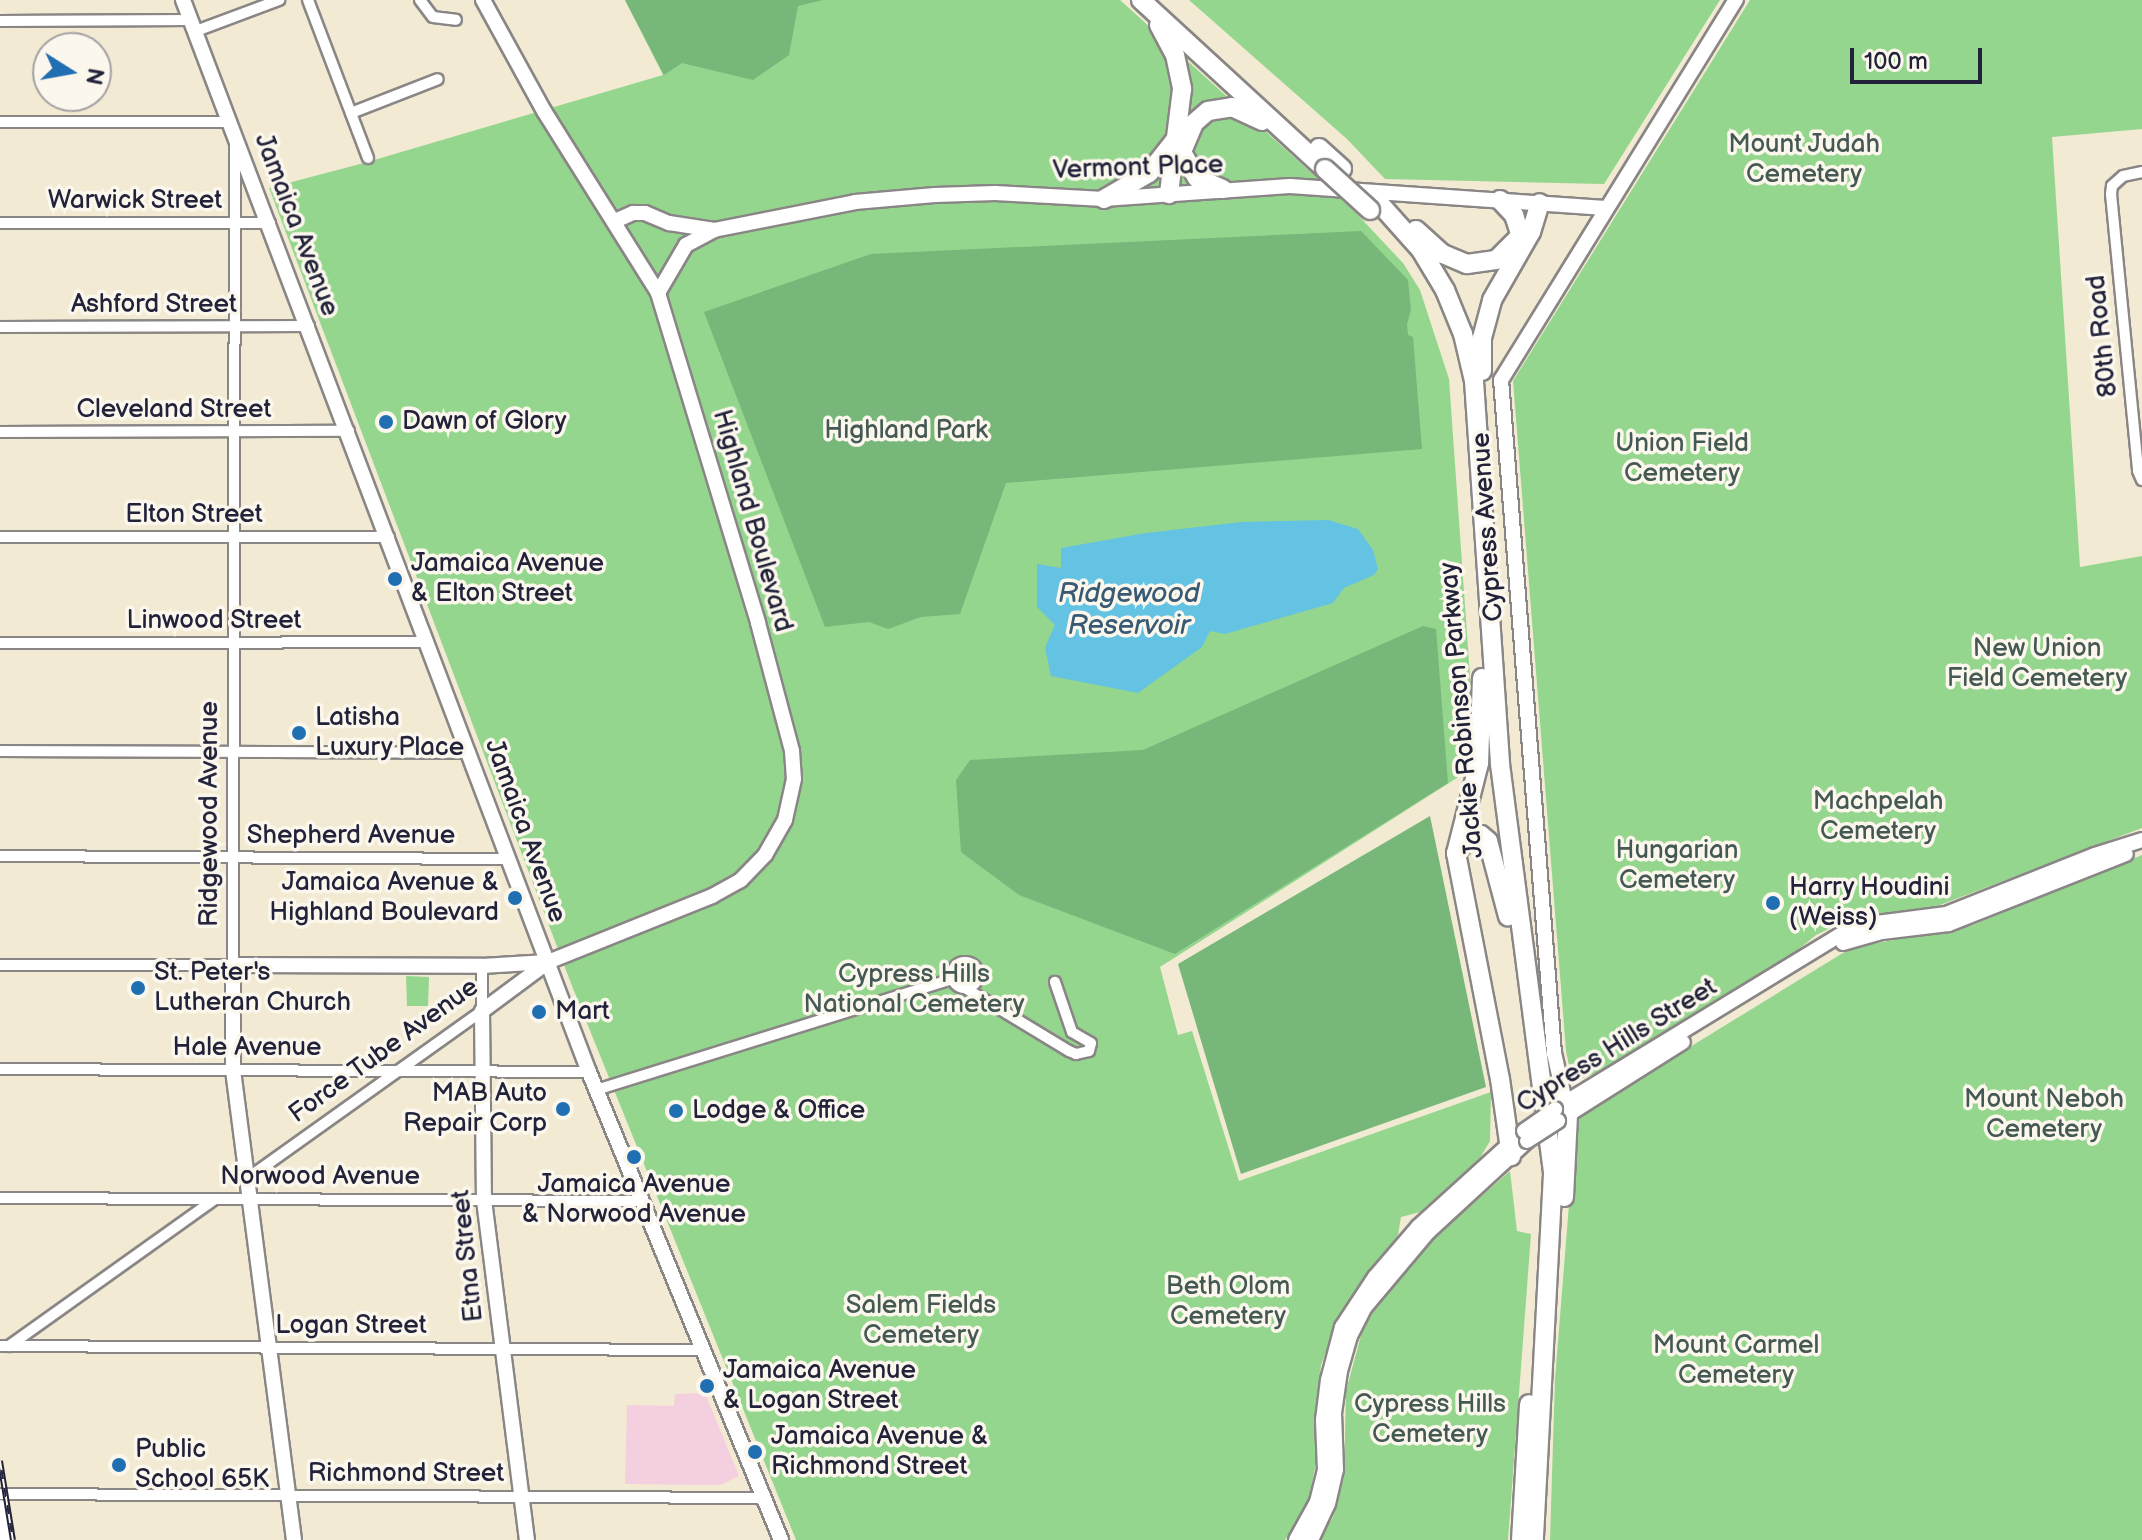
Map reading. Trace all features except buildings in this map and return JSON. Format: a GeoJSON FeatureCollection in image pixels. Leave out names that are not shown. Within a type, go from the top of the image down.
{"type":"FeatureCollection","features":[{"type":"Feature","properties":{"kind":"highway","name":"Jackie Robinson Parkway"},"geometry":{"type":"LineString","coordinates":[[1141,0],[1299,145],[1334,169]]}},
{"type":"Feature","properties":{"kind":"highway"},"geometry":{"type":"LineString","coordinates":[[1141,0],[1168,38],[1178,64],[1183,99],[1173,194]]}},
{"type":"Feature","properties":{"kind":"highway","name":"Jackie Robinson Parkway"},"geometry":{"type":"LineString","coordinates":[[1158,0],[1429,262],[1458,319],[1474,381],[1500,764],[1553,1174],[1534,1540]]}},
{"type":"Feature","properties":{"kind":"highway"},"geometry":{"type":"LineString","coordinates":[[1104,199],[1149,173],[1180,146],[1194,123],[1208,111],[1226,107],[1249,113],[1299,145]]}},
{"type":"Feature","properties":{"kind":"highway"},"geometry":{"type":"LineString","coordinates":[[1180,146],[1197,178],[1223,189]]}},
{"type":"Feature","properties":{"kind":"highway"},"geometry":{"type":"LineString","coordinates":[[1500,200],[1514,215],[1520,234]]}},
{"type":"Feature","properties":{"kind":"highway"},"geometry":{"type":"LineString","coordinates":[[1375,207],[1403,217],[1443,254],[1461,263],[1481,264],[1496,260],[1513,247],[1534,203]]}},
{"type":"Feature","properties":{"kind":"highway"},"geometry":{"type":"LineString","coordinates":[[1480,462],[1483,407],[1481,345],[1485,320],[1496,290],[1533,227],[1534,203]]}},
{"type":"Feature","properties":{"kind":"highway","name":"Jackie Robinson Parkway"},"geometry":{"type":"LineString","coordinates":[[1375,207],[1419,266],[1441,308],[1458,353],[1467,416],[1482,671],[1508,916],[1542,1167],[1521,1540]]}},
{"type":"Feature","properties":{"kind":"highway"},"geometry":{"type":"LineString","coordinates":[[1482,671],[1479,763],[1456,853],[1498,1067],[1518,1143]]}},
{"type":"Feature","properties":{"kind":"highway"},"geometry":{"type":"LineString","coordinates":[[1456,853],[1470,836],[1481,835],[1488,841],[1508,916]]}},
{"type":"Feature","properties":{"kind":"highway"},"geometry":{"type":"LineString","coordinates":[[1539,1467],[1551,1382],[1562,1111]]}},
{"type":"Feature","properties":{"kind":"main road","name":"Jamaica Avenue"},"geometry":{"type":"LineString","coordinates":[[183,0],[349,431],[589,1072],[781,1540]]}},
{"type":"Feature","properties":{"kind":"main road","name":"Highland Boulevard"},"geometry":{"type":"LineString","coordinates":[[483,0],[544,111],[658,293],[758,623],[792,751],[794,779],[785,820],[765,855],[741,880],[712,896],[548,962]]}},
{"type":"Feature","properties":{"kind":"main road","name":"Cypress Avenue"},"geometry":{"type":"LineString","coordinates":[[1562,1111],[1554,1053],[1501,380],[1736,0]]}},
{"type":"Feature","properties":{"kind":"main road","name":"Vermont Place"},"geometry":{"type":"LineString","coordinates":[[658,293],[686,245],[714,230],[855,202],[995,193],[1104,199],[1223,189],[1303,187],[1605,208]]}},
{"type":"Feature","properties":{"kind":"main road"},"geometry":{"type":"LineString","coordinates":[[615,221],[633,213],[645,213],[669,223],[714,230]]}},
{"type":"Feature","properties":{"kind":"main road","name":"Cypress Hills Street"},"geometry":{"type":"LineString","coordinates":[[1296,1540],[1317,1502],[1325,1470],[1323,1420],[1328,1380],[1342,1327],[1375,1277],[1418,1227],[1518,1143],[1562,1111],[1792,970],[1823,947],[1869,924],[1946,914],[2095,855],[2142,840]]}},
{"type":"Feature","properties":{"kind":"main road","name":"Cypress Hills Street"},"geometry":{"type":"LineString","coordinates":[[1823,947],[1882,932],[1949,924],[2142,850]]}},
{"type":"Feature","properties":{"kind":"main road"},"geometry":{"type":"LineString","coordinates":[[233,965],[482,966],[548,962]]}},
{"type":"Feature","properties":{"kind":"main road","name":"Force Tube Avenue"},"geometry":{"type":"LineString","coordinates":[[482,1011],[548,962]]}},
{"type":"Feature","properties":{"kind":"main road","name":"Ridgewood Avenue"},"geometry":{"type":"LineString","coordinates":[[233,965],[233,1070],[294,1540]]}},
{"type":"Feature","properties":{"kind":"main road","name":"Etna Street"},"geometry":{"type":"LineString","coordinates":[[482,1011],[484,1200],[527,1540]]}},
{"type":"Feature","properties":{"kind":"main road","name":"Cypress Hills Street"},"geometry":{"type":"LineString","coordinates":[[1311,1540],[1328,1504],[1336,1470],[1334,1413],[1340,1371],[1350,1336],[1365,1307],[1428,1232],[1518,1143]]}},
{"type":"Feature","properties":{"kind":"main road"},"geometry":{"type":"LineString","coordinates":[[0,1507],[6,1540]]}},
{"type":"Feature","properties":{"kind":"street"},"geometry":{"type":"LineString","coordinates":[[0,21],[194,26],[279,0]]}},
{"type":"Feature","properties":{"kind":"street"},"geometry":{"type":"LineString","coordinates":[[308,0],[368,158]]}},
{"type":"Feature","properties":{"kind":"street"},"geometry":{"type":"LineString","coordinates":[[420,0],[433,17],[456,20]]}},
{"type":"Feature","properties":{"kind":"street"},"geometry":{"type":"LineString","coordinates":[[351,113],[438,79]]}},
{"type":"Feature","properties":{"kind":"street"},"geometry":{"type":"LineString","coordinates":[[0,122],[233,127]]}},
{"type":"Feature","properties":{"kind":"street","name":"Ridgewood Avenue"},"geometry":{"type":"LineString","coordinates":[[233,127],[233,965]]}},
{"type":"Feature","properties":{"kind":"street","name":"80th Road"},"geometry":{"type":"LineString","coordinates":[[2142,172],[2123,176],[2112,186],[2138,471],[2142,480]]}},
{"type":"Feature","properties":{"kind":"street","name":"Warwick Street"},"geometry":{"type":"LineString","coordinates":[[0,223],[270,223]]}},
{"type":"Feature","properties":{"kind":"street","name":"Ashford Street"},"geometry":{"type":"LineString","coordinates":[[0,327],[309,326]]}},
{"type":"Feature","properties":{"kind":"street","name":"Cleveland Street"},"geometry":{"type":"LineString","coordinates":[[0,432],[349,431]]}},
{"type":"Feature","properties":{"kind":"street","name":"Elton Street"},"geometry":{"type":"LineString","coordinates":[[0,537],[389,537]]}},
{"type":"Feature","properties":{"kind":"street","name":"Linwood Street"},"geometry":{"type":"LineString","coordinates":[[0,643],[428,642]]}},
{"type":"Feature","properties":{"kind":"street"},"geometry":{"type":"LineString","coordinates":[[0,751],[470,753]]}},
{"type":"Feature","properties":{"kind":"street","name":"Shepherd Avenue"},"geometry":{"type":"LineString","coordinates":[[0,856],[509,859]]}},
{"type":"Feature","properties":{"kind":"street"},"geometry":{"type":"LineString","coordinates":[[953,979],[958,965],[970,964],[977,978],[973,985],[965,988]]}},
{"type":"Feature","properties":{"kind":"street"},"geometry":{"type":"LineString","coordinates":[[0,965],[233,965]]}},
{"type":"Feature","properties":{"kind":"street","name":"Etna Street"},"geometry":{"type":"LineString","coordinates":[[482,966],[482,1011]]}},
{"type":"Feature","properties":{"kind":"street"},"geometry":{"type":"LineString","coordinates":[[953,979],[1069,1051],[1076,1054],[1089,1051],[1091,1043],[1072,1032],[1055,982]]}},
{"type":"Feature","properties":{"kind":"street"},"geometry":{"type":"LineString","coordinates":[[596,1090],[953,979]]}},
{"type":"Feature","properties":{"kind":"street","name":"Force Tube Avenue"},"geometry":{"type":"LineString","coordinates":[[248,1178],[482,1011]]}},
{"type":"Feature","properties":{"kind":"street","name":"Hale Avenue"},"geometry":{"type":"LineString","coordinates":[[0,1069],[589,1072]]}},
{"type":"Feature","properties":{"kind":"street","name":"Norwood Avenue"},"geometry":{"type":"LineString","coordinates":[[0,1198],[640,1201]]}},
{"type":"Feature","properties":{"kind":"street"},"geometry":{"type":"LineString","coordinates":[[3,1348],[216,1199]]}},
{"type":"Feature","properties":{"kind":"street","name":"Logan Street"},"geometry":{"type":"LineString","coordinates":[[3,1348],[701,1350]]}},
{"type":"Feature","properties":{"kind":"street","name":"Richmond Street"},"geometry":{"type":"LineString","coordinates":[[0,1494],[764,1498]]}},
{"type":"Feature","properties":{"kind":"shaded area"},"geometry":{"type":"Polygon","coordinates":[[[705,1393],[739,1476],[721,1485],[625,1484],[627,1405],[674,1406],[675,1394],[705,1393]]]}},
{"type":"Feature","properties":{"kind":"green space","name":"Highland Park"},"geometry":{"type":"Polygon","coordinates":[[[625,0],[1120,0],[1356,213],[1403,263],[1420,290],[1449,379],[1474,733],[1471,769],[1160,967],[1178,1035],[1192,1031],[1239,1181],[1491,1092],[1490,1141],[1480,1158],[1420,1212],[1401,1217],[1398,1235],[1340,1313],[1321,1365],[1314,1424],[1316,1463],[1308,1503],[1285,1540],[796,1540],[572,986],[269,188],[663,75],[625,0]]]}},
{"type":"Feature","properties":{"kind":"green space"},"geometry":{"type":"Polygon","coordinates":[[[625,0],[823,0],[798,6],[789,55],[753,80],[682,63],[664,75],[625,0]]]}},
{"type":"Feature","properties":{"kind":"green space","name":"Mount Judah Cemetery"},"geometry":{"type":"Polygon","coordinates":[[[1189,0],[1720,0],[1604,184],[1385,179],[1347,139],[1189,0]]]}},
{"type":"Feature","properties":{"kind":"green space"},"geometry":{"type":"Polygon","coordinates":[[[1750,0],[2142,0],[2142,129],[2052,137],[2080,567],[2142,556],[2142,828],[1932,908],[1868,915],[1841,923],[1816,935],[1789,957],[1595,1074],[1583,1078],[1570,1070],[1566,1051],[1513,381],[1750,0]]]}},
{"type":"Feature","properties":{"kind":"green space"},"geometry":{"type":"Polygon","coordinates":[[[1361,231],[1408,280],[1411,310],[1407,324],[1408,335],[1413,337],[1422,449],[1006,483],[960,614],[921,617],[888,629],[869,622],[825,627],[704,312],[871,254],[1361,231]]]}},
{"type":"Feature","properties":{"kind":"green space"},"geometry":{"type":"Polygon","coordinates":[[[1423,626],[1436,629],[1448,783],[1175,954],[1019,895],[961,852],[956,780],[970,760],[1143,750],[1423,626]]]}},
{"type":"Feature","properties":{"kind":"green space"},"geometry":{"type":"Polygon","coordinates":[[[1430,816],[1486,1087],[1241,1174],[1178,964],[1430,816]]]}},
{"type":"Feature","properties":{"kind":"green space","name":"Mount Carmel Cemetery"},"geometry":{"type":"Polygon","coordinates":[[[2142,855],[2142,1540],[1550,1540],[1555,1379],[1576,1117],[1851,948],[1973,925],[2142,855]]]}},
{"type":"Feature","properties":{"kind":"green space"},"geometry":{"type":"Polygon","coordinates":[[[406,976],[429,977],[428,1006],[407,1006],[406,976]]]}},
{"type":"Feature","properties":{"kind":"green space","name":"Cypress Hills Cemetery"},"geometry":{"type":"Polygon","coordinates":[[[1510,1171],[1517,1231],[1531,1234],[1508,1540],[1319,1540],[1333,1517],[1344,1477],[1346,1391],[1363,1328],[1386,1292],[1434,1238],[1510,1171]]]}},
{"type":"Feature","properties":{"kind":"water","name":"Ridgewood Reservoir"},"geometry":{"type":"Polygon","coordinates":[[[1328,520],[1358,529],[1373,550],[1378,569],[1374,575],[1344,588],[1333,603],[1225,634],[1210,631],[1202,647],[1138,693],[1051,676],[1045,647],[1055,625],[1037,607],[1037,564],[1061,568],[1061,548],[1146,533],[1242,522],[1328,520]]]}},
{"type":"Feature","properties":{"kind":"railway"},"geometry":{"type":"LineString","coordinates":[[0,1461],[13,1540]]}},
{"type":"Feature","properties":{"kind":"place","name":"Dawn of Glory"},"geometry":{"type":"Point","coordinates":[386,422]}},
{"type":"Feature","properties":{"kind":"place","name":"Jamaica Avenue & Elton Street"},"geometry":{"type":"Point","coordinates":[395,579]}},
{"type":"Feature","properties":{"kind":"place","name":"Latisha Luxury Place"},"geometry":{"type":"Point","coordinates":[299,733]}},
{"type":"Feature","properties":{"kind":"place","name":"Jamaica Avenue & Highland Boulevard"},"geometry":{"type":"Point","coordinates":[515,898]}},
{"type":"Feature","properties":{"kind":"place","name":"Harry Houdini (Weiss)"},"geometry":{"type":"Point","coordinates":[1773,903]}},
{"type":"Feature","properties":{"kind":"place","name":"St. Peter's Lutheran Church"},"geometry":{"type":"Point","coordinates":[138,988]}},
{"type":"Feature","properties":{"kind":"place","name":"Mart"},"geometry":{"type":"Point","coordinates":[539,1012]}},
{"type":"Feature","properties":{"kind":"place","name":"MAB Auto Repair Corp"},"geometry":{"type":"Point","coordinates":[563,1109]}},
{"type":"Feature","properties":{"kind":"place","name":"Lodge & Office"},"geometry":{"type":"Point","coordinates":[676,1111]}},
{"type":"Feature","properties":{"kind":"place","name":"Jamaica Avenue & Norwood Avenue"},"geometry":{"type":"Point","coordinates":[634,1157]}},
{"type":"Feature","properties":{"kind":"place","name":"Jamaica Avenue & Logan Street"},"geometry":{"type":"Point","coordinates":[707,1386]}},
{"type":"Feature","properties":{"kind":"place","name":"Jamaica Avenue & Richmond Street"},"geometry":{"type":"Point","coordinates":[755,1452]}},
{"type":"Feature","properties":{"kind":"place","name":"Public School 65K"},"geometry":{"type":"Point","coordinates":[119,1465]}},
{"type":"Feature","properties":{"kind":"park label","name":"Union Field Cemetery"},"geometry":{"type":"Point","coordinates":[1682,459]}},
{"type":"Feature","properties":{"kind":"park label","name":"New Union Field Cemetery"},"geometry":{"type":"Point","coordinates":[2037,664]}},
{"type":"Feature","properties":{"kind":"park label","name":"Machpelah Cemetery"},"geometry":{"type":"Point","coordinates":[1878,817]}},
{"type":"Feature","properties":{"kind":"park label","name":"Hungarian Cemetery"},"geometry":{"type":"Point","coordinates":[1677,866]}},
{"type":"Feature","properties":{"kind":"park label","name":"Cypress Hills National Cemetery"},"geometry":{"type":"Point","coordinates":[914,990]}},
{"type":"Feature","properties":{"kind":"park label","name":"Mount Neboh Cemetery"},"geometry":{"type":"Point","coordinates":[2044,1115]}},
{"type":"Feature","properties":{"kind":"park label","name":"Beth Olom Cemetery"},"geometry":{"type":"Point","coordinates":[1228,1302]}},
{"type":"Feature","properties":{"kind":"park label","name":"Salem Fields Cemetery"},"geometry":{"type":"Point","coordinates":[921,1321]}}]}
